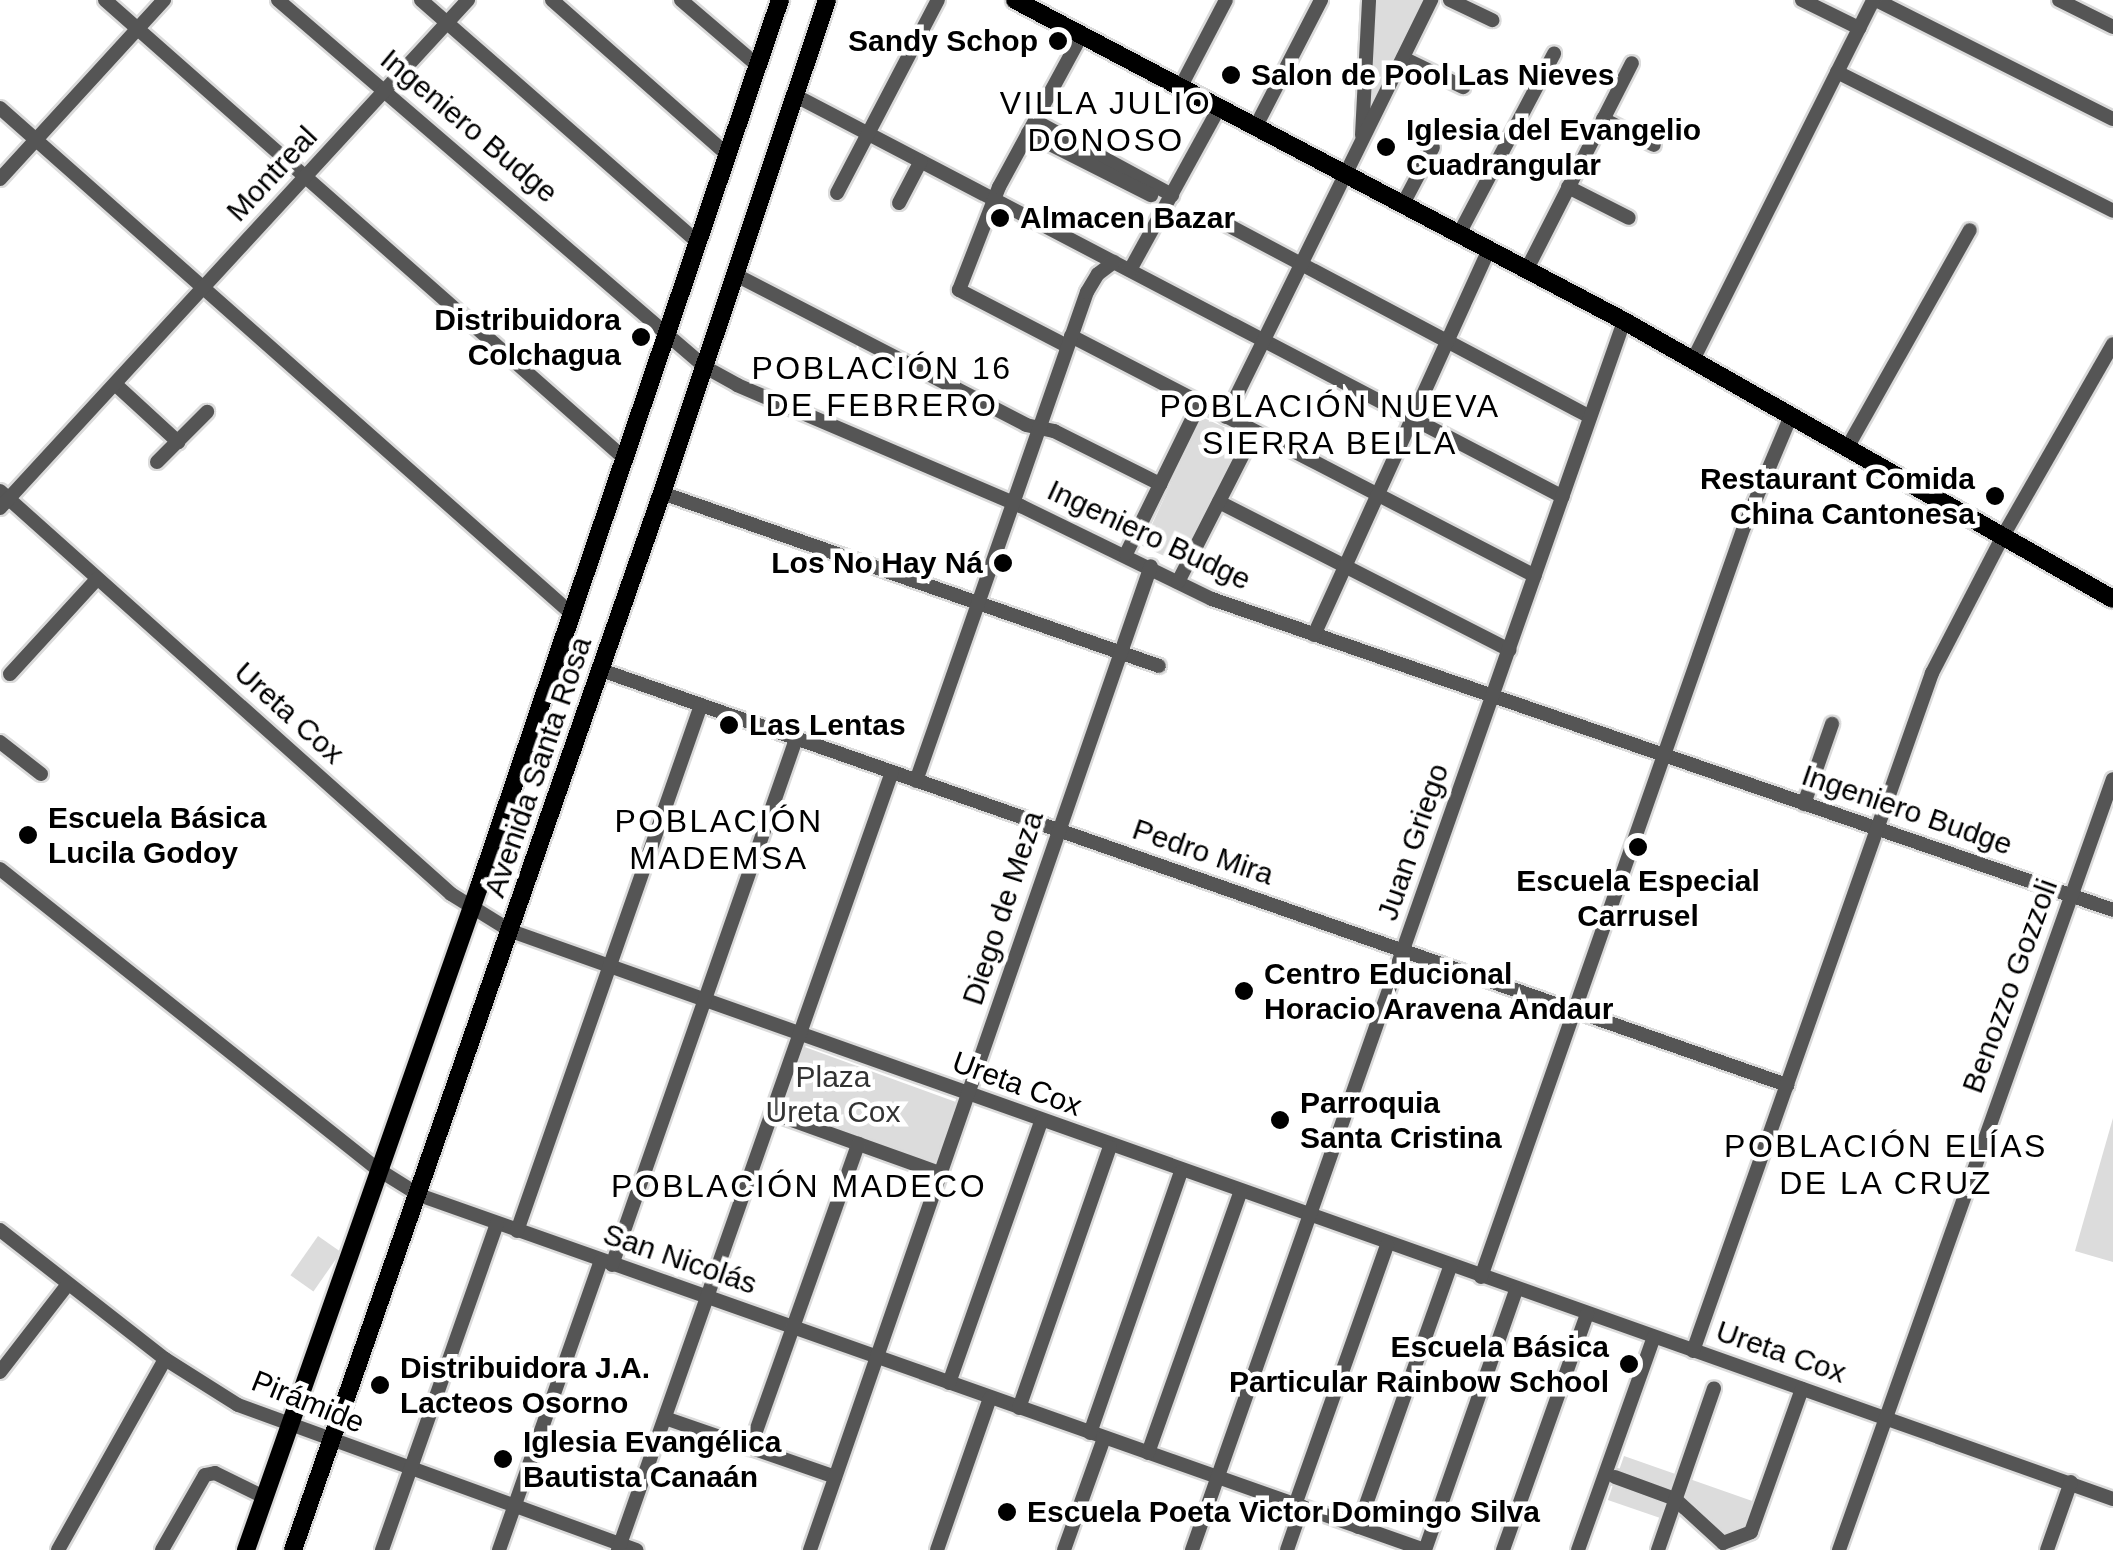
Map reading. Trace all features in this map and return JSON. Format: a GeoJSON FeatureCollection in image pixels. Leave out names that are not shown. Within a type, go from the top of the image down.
{"type":"FeatureCollection","features":[{"type":"Feature","properties":{"kind":"main road","name":"Avenida Santa Rosa"},"geometry":{"type":"LineString","coordinates":[[246,1550],[471,909],[780,0]]}},
{"type":"Feature","properties":{"kind":"main road","name":"Avenida Santa Rosa"},"geometry":{"type":"LineString","coordinates":[[293,1550],[511,931],[828,0]]}},
{"type":"Feature","properties":{"kind":"main road"},"geometry":{"type":"LineString","coordinates":[[1015,1],[1624,321],[2113,599]]}},
{"type":"Feature","properties":{"kind":"street"},"geometry":{"type":"LineString","coordinates":[[104,0],[625,459]]}},
{"type":"Feature","properties":{"kind":"street"},"geometry":{"type":"LineString","coordinates":[[0,179],[164,0]]}},
{"type":"Feature","properties":{"kind":"street","name":"Ingeniero Budge"},"geometry":{"type":"LineString","coordinates":[[278,0],[705,367],[752,392],[1012,502],[1178,582],[1314,634],[2113,910]]}},
{"type":"Feature","properties":{"kind":"street"},"geometry":{"type":"LineString","coordinates":[[421,0],[699,243]]}},
{"type":"Feature","properties":{"kind":"street","name":"Montreal"},"geometry":{"type":"LineString","coordinates":[[3,499],[306,180],[468,0]]}},
{"type":"Feature","properties":{"kind":"street"},"geometry":{"type":"LineString","coordinates":[[552,0],[728,155]]}},
{"type":"Feature","properties":{"kind":"street"},"geometry":{"type":"LineString","coordinates":[[680,0],[758,66]]}},
{"type":"Feature","properties":{"kind":"street"},"geometry":{"type":"LineString","coordinates":[[838,193],[938,0]]}},
{"type":"Feature","properties":{"kind":"street"},"geometry":{"type":"LineString","coordinates":[[1180,88],[1226,0]]}},
{"type":"Feature","properties":{"kind":"street"},"geometry":{"type":"LineString","coordinates":[[1256,128],[1322,0]]}},
{"type":"Feature","properties":{"kind":"street"},"geometry":{"type":"LineString","coordinates":[[1362,146],[1370,0]]}},
{"type":"Feature","properties":{"kind":"street"},"geometry":{"type":"LineString","coordinates":[[1226,417],[1432,0]]}},
{"type":"Feature","properties":{"kind":"street"},"geometry":{"type":"LineString","coordinates":[[1450,0],[1492,20]]}},
{"type":"Feature","properties":{"kind":"street"},"geometry":{"type":"LineString","coordinates":[[1802,0],[1859,28]]}},
{"type":"Feature","properties":{"kind":"street"},"geometry":{"type":"LineString","coordinates":[[1693,360],[1874,0],[2113,119]]}},
{"type":"Feature","properties":{"kind":"street"},"geometry":{"type":"LineString","coordinates":[[2059,0],[2113,28]]}},
{"type":"Feature","properties":{"kind":"street"},"geometry":{"type":"LineString","coordinates":[[1081,36],[994,200],[959,290],[1200,404],[1535,576]]}},
{"type":"Feature","properties":{"kind":"street"},"geometry":{"type":"LineString","coordinates":[[1460,234],[1554,54]]}},
{"type":"Feature","properties":{"kind":"street"},"geometry":{"type":"LineString","coordinates":[[1403,58],[1463,87]]}},
{"type":"Feature","properties":{"kind":"street"},"geometry":{"type":"LineString","coordinates":[[1527,269],[1632,63]]}},
{"type":"Feature","properties":{"kind":"street"},"geometry":{"type":"LineString","coordinates":[[1837,72],[2113,210]]}},
{"type":"Feature","properties":{"kind":"street"},"geometry":{"type":"LineString","coordinates":[[796,96],[1563,497]]}},
{"type":"Feature","properties":{"kind":"street"},"geometry":{"type":"LineString","coordinates":[[0,108],[572,614]]}},
{"type":"Feature","properties":{"kind":"street"},"geometry":{"type":"LineString","coordinates":[[1130,270],[1219,108]]}},
{"type":"Feature","properties":{"kind":"street"},"geometry":{"type":"LineString","coordinates":[[1603,119],[1654,145]]}},
{"type":"Feature","properties":{"kind":"street"},"geometry":{"type":"LineString","coordinates":[[1032,127],[1132,179],[1172,195]]}},
{"type":"Feature","properties":{"kind":"street"},"geometry":{"type":"LineString","coordinates":[[1403,204],[1432,147]]}},
{"type":"Feature","properties":{"kind":"street"},"geometry":{"type":"LineString","coordinates":[[899,203],[920,161]]}},
{"type":"Feature","properties":{"kind":"street"},"geometry":{"type":"LineString","coordinates":[[1132,179],[1151,196]]}},
{"type":"Feature","properties":{"kind":"street"},"geometry":{"type":"LineString","coordinates":[[1568,187],[1629,218]]}},
{"type":"Feature","properties":{"kind":"street"},"geometry":{"type":"LineString","coordinates":[[1222,222],[1590,416]]}},
{"type":"Feature","properties":{"kind":"street"},"geometry":{"type":"LineString","coordinates":[[1847,448],[1970,230]]}},
{"type":"Feature","properties":{"kind":"street"},"geometry":{"type":"LineString","coordinates":[[1314,634],[1489,249]]}},
{"type":"Feature","properties":{"kind":"street"},"geometry":{"type":"LineString","coordinates":[[916,781],[1069,341],[1090,286],[1114,262]]}},
{"type":"Feature","properties":{"kind":"street"},"geometry":{"type":"LineString","coordinates":[[736,275],[1038,428],[1054,431],[1160,484]]}},
{"type":"Feature","properties":{"kind":"street","name":"Juan Griego"},"geometry":{"type":"LineString","coordinates":[[1192,1550],[1624,321]]}},
{"type":"Feature","properties":{"kind":"street"},"geometry":{"type":"LineString","coordinates":[[1693,1351],[1940,655],[2002,536],[2113,344]]}},
{"type":"Feature","properties":{"kind":"street"},"geometry":{"type":"LineString","coordinates":[[115,384],[178,442]]}},
{"type":"Feature","properties":{"kind":"street"},"geometry":{"type":"LineString","coordinates":[[1126,554],[1200,404]]}},
{"type":"Feature","properties":{"kind":"street"},"geometry":{"type":"LineString","coordinates":[[158,462],[207,412]]}},
{"type":"Feature","properties":{"kind":"street"},"geometry":{"type":"LineString","coordinates":[[1481,1278],[1755,496],[1790,416]]}},
{"type":"Feature","properties":{"kind":"street"},"geometry":{"type":"LineString","coordinates":[[1178,582],[1255,432]]}},
{"type":"Feature","properties":{"kind":"street"},"geometry":{"type":"LineString","coordinates":[[662,492],[1159,666]]}},
{"type":"Feature","properties":{"kind":"street","name":"Ureta Cox"},"geometry":{"type":"LineString","coordinates":[[3,499],[471,909],[511,931],[1310,1218],[2113,1499]]}},
{"type":"Feature","properties":{"kind":"street"},"geometry":{"type":"LineString","coordinates":[[1220,502],[1510,650]]}},
{"type":"Feature","properties":{"kind":"street","name":"Diego de Meza"},"geometry":{"type":"LineString","coordinates":[[810,1550],[1151,566]]}},
{"type":"Feature","properties":{"kind":"street"},"geometry":{"type":"LineString","coordinates":[[10,674],[98,579]]}},
{"type":"Feature","properties":{"kind":"street","name":"Pedro Mira"},"geometry":{"type":"LineString","coordinates":[[601,670],[1787,1085]]}},
{"type":"Feature","properties":{"kind":"street"},"geometry":{"type":"LineString","coordinates":[[517,1231],[701,706]]}},
{"type":"Feature","properties":{"kind":"street"},"geometry":{"type":"LineString","coordinates":[[1804,804],[1832,724]]}},
{"type":"Feature","properties":{"kind":"street"},"geometry":{"type":"LineString","coordinates":[[499,1550],[704,1002],[796,739]]}},
{"type":"Feature","properties":{"kind":"street"},"geometry":{"type":"LineString","coordinates":[[0,742],[42,774]]}},
{"type":"Feature","properties":{"kind":"street"},"geometry":{"type":"LineString","coordinates":[[619,1547],[892,772]]}},
{"type":"Feature","properties":{"kind":"street","name":"Benozzo Gozzoli"},"geometry":{"type":"LineString","coordinates":[[1838,1550],[2113,780]]}},
{"type":"Feature","properties":{"kind":"street","name":"San Nicolás"},"geometry":{"type":"LineString","coordinates":[[0,869],[380,1170],[419,1194],[1358,1527],[1385,1544],[1424,1550]]}},
{"type":"Feature","properties":{"kind":"street"},"geometry":{"type":"LineString","coordinates":[[772,1113],[942,1174]]}},
{"type":"Feature","properties":{"kind":"street"},"geometry":{"type":"LineString","coordinates":[[949,1383],[1040,1122]]}},
{"type":"Feature","properties":{"kind":"street"},"geometry":{"type":"LineString","coordinates":[[750,1448],[858,1144]]}},
{"type":"Feature","properties":{"kind":"street"},"geometry":{"type":"LineString","coordinates":[[1019,1408],[1110,1146]]}},
{"type":"Feature","properties":{"kind":"street"},"geometry":{"type":"LineString","coordinates":[[1064,1550],[1181,1172]]}},
{"type":"Feature","properties":{"kind":"street"},"geometry":{"type":"LineString","coordinates":[[1151,1454],[1243,1194]]}},
{"type":"Feature","properties":{"kind":"street"},"geometry":{"type":"LineString","coordinates":[[382,1550],[497,1224]]}},
{"type":"Feature","properties":{"kind":"street","name":"Pirámide"},"geometry":{"type":"LineString","coordinates":[[0,1230],[165,1358],[238,1405],[619,1547],[636,1550]]}},
{"type":"Feature","properties":{"kind":"street"},"geometry":{"type":"LineString","coordinates":[[1287,1550],[1295,1505],[1384,1244]]}},
{"type":"Feature","properties":{"kind":"street"},"geometry":{"type":"LineString","coordinates":[[1358,1527],[1450,1266]]}},
{"type":"Feature","properties":{"kind":"street"},"geometry":{"type":"LineString","coordinates":[[0,1372],[68,1284]]}},
{"type":"Feature","properties":{"kind":"street"},"geometry":{"type":"LineString","coordinates":[[1424,1550],[1516,1290]]}},
{"type":"Feature","properties":{"kind":"street"},"geometry":{"type":"LineString","coordinates":[[1503,1550],[1587,1314]]}},
{"type":"Feature","properties":{"kind":"street"},"geometry":{"type":"LineString","coordinates":[[1588,1550],[1658,1339]]}},
{"type":"Feature","properties":{"kind":"street"},"geometry":{"type":"LineString","coordinates":[[1578,1550],[1658,1339]]}},
{"type":"Feature","properties":{"kind":"street"},"geometry":{"type":"LineString","coordinates":[[58,1550],[165,1358]]}},
{"type":"Feature","properties":{"kind":"street"},"geometry":{"type":"LineString","coordinates":[[1658,1550],[1718,1389]]}},
{"type":"Feature","properties":{"kind":"street"},"geometry":{"type":"LineString","coordinates":[[1615,1477],[1678,1501],[1729,1546],[1751,1532],[1802,1389]]}},
{"type":"Feature","properties":{"kind":"street"},"geometry":{"type":"LineString","coordinates":[[940,1549],[990,1398]]}},
{"type":"Feature","properties":{"kind":"street"},"geometry":{"type":"LineString","coordinates":[[664,1418],[836,1477]]}},
{"type":"Feature","properties":{"kind":"street"},"geometry":{"type":"LineString","coordinates":[[162,1550],[205,1475],[216,1474],[264,1497]]}},
{"type":"Feature","properties":{"kind":"street"},"geometry":{"type":"LineString","coordinates":[[2047,1550],[2071,1482]]}},
{"type":"Feature","properties":{"kind":"street","name":"Ureta Cox"},"geometry":{"type":"LineString","coordinates":[[2086,1488],[2113,1490]]}},
{"type":"Feature","properties":{"kind":"green space"},"geometry":{"type":"Polygon","coordinates":[[[1376,0],[1421,0],[1377,95],[1369,99],[1376,0]]]}},
{"type":"Feature","properties":{"kind":"green space"},"geometry":{"type":"Polygon","coordinates":[[[1202,417],[1245,437],[1185,566],[1142,546],[1202,417]]]}},
{"type":"Feature","properties":{"kind":"green space","name":"Plaza Ureta Cox"},"geometry":{"type":"Polygon","coordinates":[[[802,1046],[958,1103],[934,1168],[778,1111],[802,1046]]]}},
{"type":"Feature","properties":{"kind":"green space"},"geometry":{"type":"Polygon","coordinates":[[[2113,1118],[2113,1262],[2075,1251],[2113,1118]]]}},
{"type":"Feature","properties":{"kind":"green space"},"geometry":{"type":"Polygon","coordinates":[[[318,1236],[341,1252],[313,1291],[290,1275],[318,1236]]]}},
{"type":"Feature","properties":{"kind":"green space"},"geometry":{"type":"Polygon","coordinates":[[[1624,1456],[1758,1503],[1747,1533],[1722,1541],[1680,1498],[1617,1476],[1624,1456]]]}},
{"type":"Feature","properties":{"kind":"green space"},"geometry":{"type":"Polygon","coordinates":[[[1614,1482],[1671,1502],[1665,1519],[1608,1500],[1614,1482]]]}},
{"type":"Feature","properties":{"kind":"place","name":"Sandy Schop"},"geometry":{"type":"Point","coordinates":[1058,41]}},
{"type":"Feature","properties":{"kind":"place","name":"Salon de Pool Las Nieves"},"geometry":{"type":"Point","coordinates":[1231,75]}},
{"type":"Feature","properties":{"kind":"place","name":"Iglesia del Evangelio Cuadrangular"},"geometry":{"type":"Point","coordinates":[1386,147]}},
{"type":"Feature","properties":{"kind":"place","name":"Almacen Bazar"},"geometry":{"type":"Point","coordinates":[1000,218]}},
{"type":"Feature","properties":{"kind":"place","name":"Distribuidora Colchagua"},"geometry":{"type":"Point","coordinates":[641,337]}},
{"type":"Feature","properties":{"kind":"place","name":"Restaurant Comida China Cantonesa"},"geometry":{"type":"Point","coordinates":[1995,496]}},
{"type":"Feature","properties":{"kind":"place","name":"Los No Hay Ná"},"geometry":{"type":"Point","coordinates":[1003,563]}},
{"type":"Feature","properties":{"kind":"place","name":"Las Lentas"},"geometry":{"type":"Point","coordinates":[729,725]}},
{"type":"Feature","properties":{"kind":"place","name":"Escuela Básica Lucila Godoy"},"geometry":{"type":"Point","coordinates":[28,835]}},
{"type":"Feature","properties":{"kind":"place","name":"Escuela Especial Carrusel"},"geometry":{"type":"Point","coordinates":[1638,847]}},
{"type":"Feature","properties":{"kind":"place","name":"Centro Educional Horacio Aravena Andaur"},"geometry":{"type":"Point","coordinates":[1244,991]}},
{"type":"Feature","properties":{"kind":"place","name":"Parroquia Santa Cristina"},"geometry":{"type":"Point","coordinates":[1280,1120]}},
{"type":"Feature","properties":{"kind":"place","name":"Escuela Básica Particular Rainbow School"},"geometry":{"type":"Point","coordinates":[1629,1364]}},
{"type":"Feature","properties":{"kind":"place","name":"Distribuidora J.A. Lacteos Osorno"},"geometry":{"type":"Point","coordinates":[380,1385]}},
{"type":"Feature","properties":{"kind":"place","name":"Iglesia Evangélica Bautista Canaán"},"geometry":{"type":"Point","coordinates":[503,1459]}},
{"type":"Feature","properties":{"kind":"place","name":"Escuela Poeta Victor Domingo Silva"},"geometry":{"type":"Point","coordinates":[1007,1512]}},
{"type":"Feature","properties":{"kind":"district","name":"VILLA JULIO DONOSO"},"geometry":{"type":"Point","coordinates":[1106,122]}},
{"type":"Feature","properties":{"kind":"district","name":"POBLACIÓN 16 DE FEBRERO"},"geometry":{"type":"Point","coordinates":[882,388]}},
{"type":"Feature","properties":{"kind":"district","name":"POBLACIÓN NUEVA SIERRA BELLA"},"geometry":{"type":"Point","coordinates":[1330,426]}},
{"type":"Feature","properties":{"kind":"district","name":"POBLACIÓN MADEMSA"},"geometry":{"type":"Point","coordinates":[719,840]}},
{"type":"Feature","properties":{"kind":"district","name":"POBLACIÓN ELÍAS DE LA CRUZ"},"geometry":{"type":"Point","coordinates":[1886,1166]}},
{"type":"Feature","properties":{"kind":"district","name":"POBLACIÓN MADECO"},"geometry":{"type":"Point","coordinates":[799,1186]}}]}
